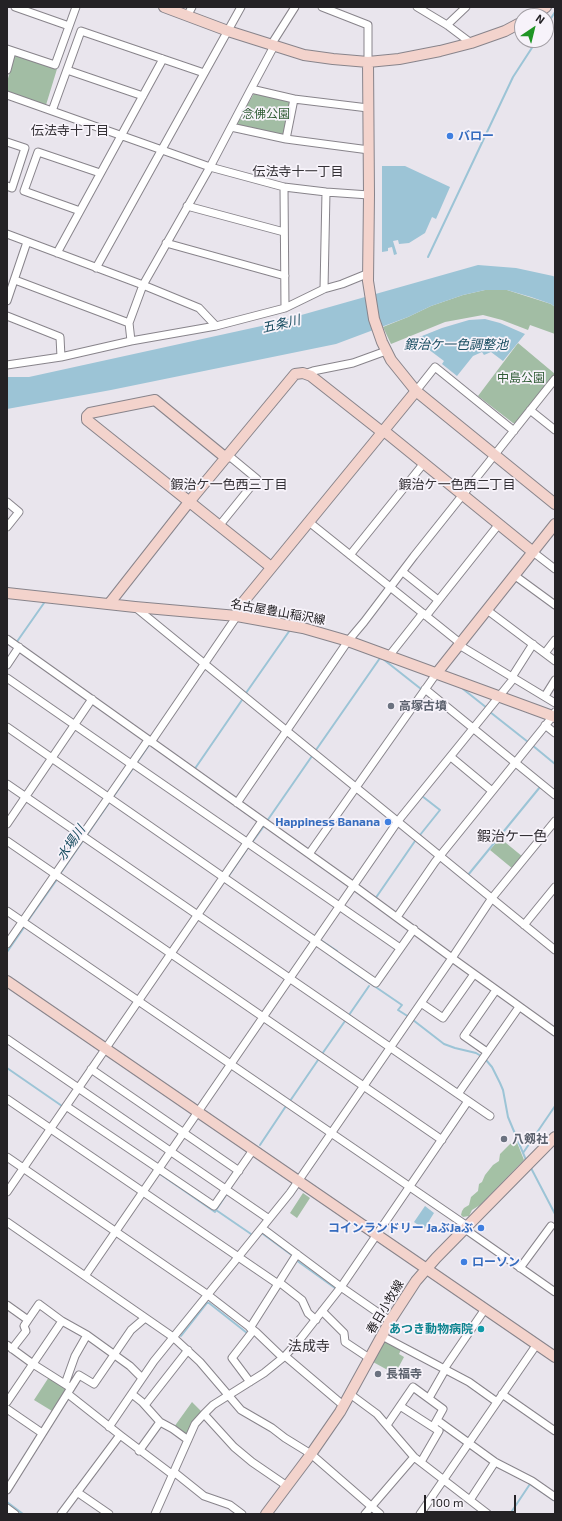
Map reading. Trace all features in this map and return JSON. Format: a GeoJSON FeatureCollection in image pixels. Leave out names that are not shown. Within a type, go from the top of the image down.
{"type":"FeatureCollection","features":[{"type":"Feature","properties":{"kind":"street"},"geometry":{"type":"LineString","coordinates":[[15,7],[69,26]]}},
{"type":"Feature","properties":{"kind":"street"},"geometry":{"type":"LineString","coordinates":[[7,70],[10,50],[56,65],[76,7]]}},
{"type":"Feature","properties":{"kind":"street"},"geometry":{"type":"LineString","coordinates":[[164,7],[189,11],[228,30],[304,55],[368,62],[398,59],[440,51],[471,43],[514,26]]}},
{"type":"Feature","properties":{"kind":"street"},"geometry":{"type":"LineString","coordinates":[[96,268],[241,7]]}},
{"type":"Feature","properties":{"kind":"street"},"geometry":{"type":"LineString","coordinates":[[131,341],[129,323],[143,285],[210,167],[295,7]]}},
{"type":"Feature","properties":{"kind":"street"},"geometry":{"type":"LineString","coordinates":[[322,7],[340,10],[368,26],[368,277],[374,318],[384,346],[391,360],[416,391],[555,504]]}},
{"type":"Feature","properties":{"kind":"street"},"geometry":{"type":"LineString","coordinates":[[417,7],[447,25],[471,43]]}},
{"type":"Feature","properties":{"kind":"street"},"geometry":{"type":"LineString","coordinates":[[447,25],[466,7]]}},
{"type":"Feature","properties":{"kind":"street"},"geometry":{"type":"LineString","coordinates":[[52,111],[81,31],[204,73]]}},
{"type":"Feature","properties":{"kind":"street"},"geometry":{"type":"LineString","coordinates":[[57,253],[163,59]]}},
{"type":"Feature","properties":{"kind":"street"},"geometry":{"type":"LineString","coordinates":[[67,70],[142,96]]}},
{"type":"Feature","properties":{"kind":"street"},"geometry":{"type":"LineString","coordinates":[[251,89],[294,99],[368,108]]}},
{"type":"Feature","properties":{"kind":"street"},"geometry":{"type":"LineString","coordinates":[[7,95],[210,167],[284,187],[369,195]]}},
{"type":"Feature","properties":{"kind":"street"},"geometry":{"type":"LineString","coordinates":[[286,140],[294,99]]}},
{"type":"Feature","properties":{"kind":"street"},"geometry":{"type":"LineString","coordinates":[[231,127],[286,140],[369,150]]}},
{"type":"Feature","properties":{"kind":"street"},"geometry":{"type":"LineString","coordinates":[[7,142],[25,148],[12,188],[7,186]]}},
{"type":"Feature","properties":{"kind":"street"},"geometry":{"type":"LineString","coordinates":[[80,211],[24,191],[38,152],[100,173]]}},
{"type":"Feature","properties":{"kind":"street"},"geometry":{"type":"LineString","coordinates":[[284,187],[285,308]]}},
{"type":"Feature","properties":{"kind":"street"},"geometry":{"type":"LineString","coordinates":[[324,290],[326,192]]}},
{"type":"Feature","properties":{"kind":"street"},"geometry":{"type":"LineString","coordinates":[[187,206],[284,232]]}},
{"type":"Feature","properties":{"kind":"street"},"geometry":{"type":"LineString","coordinates":[[7,234],[143,285],[199,308],[216,326]]}},
{"type":"Feature","properties":{"kind":"street"},"geometry":{"type":"LineString","coordinates":[[7,301],[28,242]]}},
{"type":"Feature","properties":{"kind":"street"},"geometry":{"type":"LineString","coordinates":[[166,243],[285,276]]}},
{"type":"Feature","properties":{"kind":"street"},"geometry":{"type":"LineString","coordinates":[[7,365],[61,357],[131,341],[216,326],[285,308],[324,290],[368,277]]}},
{"type":"Feature","properties":{"kind":"street"},"geometry":{"type":"LineString","coordinates":[[14,280],[129,323]]}},
{"type":"Feature","properties":{"kind":"street"},"geometry":{"type":"LineString","coordinates":[[7,316],[60,337],[61,357]]}},
{"type":"Feature","properties":{"kind":"street"},"geometry":{"type":"LineString","coordinates":[[109,604],[227,456],[295,374],[307,373],[353,363],[384,346]]}},
{"type":"Feature","properties":{"kind":"street"},"geometry":{"type":"LineString","coordinates":[[7,944],[25,923],[58,876],[133,764],[237,616],[240,606],[435,367],[514,431]]}},
{"type":"Feature","properties":{"kind":"street"},"geometry":{"type":"LineString","coordinates":[[307,373],[383,431],[555,569]]}},
{"type":"Feature","properties":{"kind":"street"},"geometry":{"type":"LineString","coordinates":[[237,803],[348,641],[555,379]]}},
{"type":"Feature","properties":{"kind":"street"},"geometry":{"type":"LineString","coordinates":[[219,526],[257,479],[155,400],[88,414],[87,420],[219,526],[271,567]]}},
{"type":"Feature","properties":{"kind":"street"},"geometry":{"type":"LineString","coordinates":[[530,410],[555,430]]}},
{"type":"Feature","properties":{"kind":"street"},"geometry":{"type":"LineString","coordinates":[[350,555],[424,464]]}},
{"type":"Feature","properties":{"kind":"street"},"geometry":{"type":"LineString","coordinates":[[7,502],[19,512],[7,527]]}},
{"type":"Feature","properties":{"kind":"street"},"geometry":{"type":"LineString","coordinates":[[309,522],[460,644],[555,702]]}},
{"type":"Feature","properties":{"kind":"street"},"geometry":{"type":"LineString","coordinates":[[388,656],[438,600],[499,524]]}},
{"type":"Feature","properties":{"kind":"street"},"geometry":{"type":"LineString","coordinates":[[309,854],[436,674],[555,524]]}},
{"type":"Feature","properties":{"kind":"street"},"geometry":{"type":"LineString","coordinates":[[403,572],[438,600]]}},
{"type":"Feature","properties":{"kind":"street"},"geometry":{"type":"LineString","coordinates":[[514,575],[555,605]]}},
{"type":"Feature","properties":{"kind":"street","name":"名古屋豊山稲沢線"},"geometry":{"type":"LineString","coordinates":[[7,593],[237,616],[304,628],[348,641],[500,697],[554,715]]}},
{"type":"Feature","properties":{"kind":"street"},"geometry":{"type":"LineString","coordinates":[[135,607],[555,950]]}},
{"type":"Feature","properties":{"kind":"street"},"geometry":{"type":"LineString","coordinates":[[487,610],[555,661]]}},
{"type":"Feature","properties":{"kind":"street"},"geometry":{"type":"LineString","coordinates":[[7,639],[414,929],[555,1032]]}},
{"type":"Feature","properties":{"kind":"street"},"geometry":{"type":"LineString","coordinates":[[545,654],[555,640]]}},
{"type":"Feature","properties":{"kind":"street"},"geometry":{"type":"LineString","coordinates":[[85,1276],[172,1152],[398,821],[500,697],[533,644]]}},
{"type":"Feature","properties":{"kind":"street"},"geometry":{"type":"LineString","coordinates":[[7,665],[19,647]]}},
{"type":"Feature","properties":{"kind":"street"},"geometry":{"type":"LineString","coordinates":[[7,678],[400,948]]}},
{"type":"Feature","properties":{"kind":"street"},"geometry":{"type":"LineString","coordinates":[[545,696],[555,680]]}},
{"type":"Feature","properties":{"kind":"street"},"geometry":{"type":"LineString","coordinates":[[425,689],[555,795]]}},
{"type":"Feature","properties":{"kind":"street"},"geometry":{"type":"LineString","coordinates":[[7,824],[92,699]]}},
{"type":"Feature","properties":{"kind":"street"},"geometry":{"type":"LineString","coordinates":[[397,917],[440,855],[554,715]]}},
{"type":"Feature","properties":{"kind":"street"},"geometry":{"type":"LineString","coordinates":[[545,725],[555,733]]}},
{"type":"Feature","properties":{"kind":"street"},"geometry":{"type":"LineString","coordinates":[[7,727],[110,800],[376,983],[414,929]]}},
{"type":"Feature","properties":{"kind":"street"},"geometry":{"type":"LineString","coordinates":[[451,757],[492,791]]}},
{"type":"Feature","properties":{"kind":"street"},"geometry":{"type":"LineString","coordinates":[[7,784],[490,1116]]}},
{"type":"Feature","properties":{"kind":"street"},"geometry":{"type":"LineString","coordinates":[[7,1192],[262,820]]}},
{"type":"Feature","properties":{"kind":"street"},"geometry":{"type":"LineString","coordinates":[[110,1427],[142,1378],[173,1337],[262,1228],[298,1181],[492,898],[555,821]]}},
{"type":"Feature","properties":{"kind":"street"},"geometry":{"type":"LineString","coordinates":[[7,841],[442,1140]]}},
{"type":"Feature","properties":{"kind":"street"},"geometry":{"type":"LineString","coordinates":[[524,925],[555,887]]}},
{"type":"Feature","properties":{"kind":"street"},"geometry":{"type":"LineString","coordinates":[[7,911],[409,1187],[555,1292]]}},
{"type":"Feature","properties":{"kind":"street"},"geometry":{"type":"LineString","coordinates":[[421,1003],[443,1018],[474,974]]}},
{"type":"Feature","properties":{"kind":"street"},"geometry":{"type":"LineString","coordinates":[[7,981],[485,1309],[553,1353]]}},
{"type":"Feature","properties":{"kind":"street"},"geometry":{"type":"LineString","coordinates":[[487,1052],[464,1036],[496,990]]}},
{"type":"Feature","properties":{"kind":"street"},"geometry":{"type":"LineString","coordinates":[[458,1094],[519,1007]]}},
{"type":"Feature","properties":{"kind":"street"},"geometry":{"type":"LineString","coordinates":[[7,1039],[269,1219]]}},
{"type":"Feature","properties":{"kind":"street"},"geometry":{"type":"LineString","coordinates":[[92,1069],[238,1171]]}},
{"type":"Feature","properties":{"kind":"street"},"geometry":{"type":"LineString","coordinates":[[7,1099],[238,1257],[279,1283],[302,1300],[308,1313],[316,1320]]}},
{"type":"Feature","properties":{"kind":"street"},"geometry":{"type":"LineString","coordinates":[[154,1514],[195,1424],[204,1414],[229,1395],[264,1373],[283,1357],[316,1320],[341,1287],[468,1101]]}},
{"type":"Feature","properties":{"kind":"street"},"geometry":{"type":"LineString","coordinates":[[66,1106],[214,1206],[253,1150]]}},
{"type":"Feature","properties":{"kind":"street","name":"春日小牧線"},"geometry":{"type":"LineString","coordinates":[[266,1514],[311,1454],[344,1406],[405,1296],[427,1269],[466,1228],[554,1140]]}},
{"type":"Feature","properties":{"kind":"street"},"geometry":{"type":"LineString","coordinates":[[7,1157],[208,1295],[252,1329],[283,1357],[344,1406]]}},
{"type":"Feature","properties":{"kind":"street"},"geometry":{"type":"LineString","coordinates":[[7,1222],[173,1337],[188,1350],[241,1410],[272,1428],[311,1454],[380,1514]]}},
{"type":"Feature","properties":{"kind":"street"},"geometry":{"type":"LineString","coordinates":[[520,1268],[551,1226]]}},
{"type":"Feature","properties":{"kind":"street"},"geometry":{"type":"LineString","coordinates":[[262,1228],[341,1287],[390,1321]]}},
{"type":"Feature","properties":{"kind":"street"},"geometry":{"type":"LineString","coordinates":[[250,1382],[232,1358],[252,1329],[297,1254]]}},
{"type":"Feature","properties":{"kind":"street"},"geometry":{"type":"LineString","coordinates":[[142,1378],[130,1366],[87,1335],[62,1321],[39,1304],[24,1326],[26,1331],[10,1347],[68,1388],[110,1427],[139,1451],[204,1496],[230,1505],[242,1514]]}},
{"type":"Feature","properties":{"kind":"street"},"geometry":{"type":"LineString","coordinates":[[7,1305],[28,1320]]}},
{"type":"Feature","properties":{"kind":"street"},"geometry":{"type":"LineString","coordinates":[[429,1398],[445,1369],[485,1309]]}},
{"type":"Feature","properties":{"kind":"street"},"geometry":{"type":"LineString","coordinates":[[322,1311],[344,1334],[345,1342],[370,1358]]}},
{"type":"Feature","properties":{"kind":"street"},"geometry":{"type":"LineString","coordinates":[[7,1490],[68,1388],[79,1375],[94,1384],[131,1330],[145,1318]]}},
{"type":"Feature","properties":{"kind":"street"},"geometry":{"type":"LineString","coordinates":[[8,1400],[62,1321]]}},
{"type":"Feature","properties":{"kind":"street"},"geometry":{"type":"LineString","coordinates":[[68,1388],[75,1356],[87,1335]]}},
{"type":"Feature","properties":{"kind":"street"},"geometry":{"type":"LineString","coordinates":[[382,1336],[469,1382],[497,1402]]}},
{"type":"Feature","properties":{"kind":"street"},"geometry":{"type":"LineString","coordinates":[[420,1514],[537,1344]]}},
{"type":"Feature","properties":{"kind":"street"},"geometry":{"type":"LineString","coordinates":[[145,1405],[188,1350]]}},
{"type":"Feature","properties":{"kind":"street"},"geometry":{"type":"LineString","coordinates":[[386,1425],[412,1387],[443,1408],[433,1427]]}},
{"type":"Feature","properties":{"kind":"street"},"geometry":{"type":"LineString","coordinates":[[132,1394],[145,1405],[160,1422],[188,1440]]}},
{"type":"Feature","properties":{"kind":"street"},"geometry":{"type":"LineString","coordinates":[[350,1394],[377,1414],[414,1457],[488,1514]]}},
{"type":"Feature","properties":{"kind":"street"},"geometry":{"type":"LineString","coordinates":[[502,1394],[555,1430]]}},
{"type":"Feature","properties":{"kind":"street"},"geometry":{"type":"LineString","coordinates":[[400,1406],[439,1431],[421,1462]]}},
{"type":"Feature","properties":{"kind":"street"},"geometry":{"type":"LineString","coordinates":[[7,1409],[42,1433]]}},
{"type":"Feature","properties":{"kind":"street"},"geometry":{"type":"LineString","coordinates":[[204,1414],[234,1447],[252,1462],[287,1486]]}},
{"type":"Feature","properties":{"kind":"street"},"geometry":{"type":"LineString","coordinates":[[437,1420],[495,1462],[532,1481],[555,1497]]}},
{"type":"Feature","properties":{"kind":"street"},"geometry":{"type":"LineString","coordinates":[[139,1451],[160,1422]]}},
{"type":"Feature","properties":{"kind":"street"},"geometry":{"type":"LineString","coordinates":[[61,1514],[120,1435]]}},
{"type":"Feature","properties":{"kind":"street"},"geometry":{"type":"LineString","coordinates":[[365,1514],[370,1506],[414,1457]]}},
{"type":"Feature","properties":{"kind":"street"},"geometry":{"type":"LineString","coordinates":[[470,1500],[495,1462]]}},
{"type":"Feature","properties":{"kind":"street"},"geometry":{"type":"LineString","coordinates":[[77,1492],[109,1514]]}},
{"type":"Feature","properties":{"kind":"street"},"geometry":{"type":"LineString","coordinates":[[7,1508],[15,1514]]}},
{"type":"Feature","properties":{"kind":"green space"},"geometry":{"type":"Polygon","coordinates":[[[15,54],[57,69],[46,105],[7,92],[7,82],[15,54]]]}},
{"type":"Feature","properties":{"kind":"green space","name":"念佛公園"},"geometry":{"type":"Polygon","coordinates":[[[255,92],[292,101],[284,137],[235,125],[255,92]]]}},
{"type":"Feature","properties":{"kind":"green space"},"geometry":{"type":"Polygon","coordinates":[[[485,290],[507,290],[551,304],[555,307],[555,334],[530,325],[528,330],[502,320],[483,315],[445,322],[391,344],[383,327],[431,306],[463,295],[485,290]]]}},
{"type":"Feature","properties":{"kind":"green space","name":"中島公園"},"geometry":{"type":"Polygon","coordinates":[[[518,343],[555,374],[516,423],[513,423],[478,396],[518,343]]]}},
{"type":"Feature","properties":{"kind":"green space"},"geometry":{"type":"Polygon","coordinates":[[[500,838],[523,857],[513,869],[490,850],[500,838]]]}},
{"type":"Feature","properties":{"kind":"green space"},"geometry":{"type":"Polygon","coordinates":[[[514,1140],[516,1140],[524,1160],[480,1205],[472,1210],[469,1216],[463,1217],[461,1215],[462,1211],[469,1205],[471,1197],[478,1191],[479,1184],[482,1182],[485,1175],[493,1165],[499,1161],[500,1154],[514,1140]]]}},
{"type":"Feature","properties":{"kind":"green space"},"geometry":{"type":"Polygon","coordinates":[[[303,1193],[310,1198],[297,1218],[290,1213],[303,1193]]]}},
{"type":"Feature","properties":{"kind":"green space"},"geometry":{"type":"Polygon","coordinates":[[[385,1341],[401,1350],[399,1354],[404,1357],[395,1374],[373,1362],[385,1341]]]}},
{"type":"Feature","properties":{"kind":"green space"},"geometry":{"type":"Polygon","coordinates":[[[49,1377],[64,1386],[66,1389],[52,1411],[34,1400],[49,1377]]]}},
{"type":"Feature","properties":{"kind":"green space"},"geometry":{"type":"Polygon","coordinates":[[[192,1402],[201,1411],[201,1413],[186,1436],[174,1427],[192,1402]]]}},
{"type":"Feature","properties":{"kind":"water"},"geometry":{"type":"Polygon","coordinates":[[[382,166],[405,166],[450,187],[436,219],[432,217],[425,233],[409,243],[399,244],[398,240],[393,241],[397,254],[394,255],[392,247],[388,248],[388,251],[382,252],[382,166]]]}},
{"type":"Feature","properties":{"kind":"water","name":"五条川"},"geometry":{"type":"Polygon","coordinates":[[[478,265],[516,268],[555,277],[555,307],[551,304],[507,290],[485,290],[463,295],[431,306],[408,317],[336,344],[111,390],[7,409],[7,377],[29,377],[266,325],[478,265]]]}},
{"type":"Feature","properties":{"kind":"water","name":"鍜治ケ一色調整池"},"geometry":{"type":"Polygon","coordinates":[[[485,319],[500,323],[525,334],[503,361],[491,352],[484,355],[482,352],[473,356],[457,376],[442,364],[444,361],[424,346],[426,343],[420,338],[418,341],[417,338],[442,328],[469,320],[485,319]]]}},
{"type":"Feature","properties":{"kind":"water"},"geometry":{"type":"Polygon","coordinates":[[[425,1206],[434,1213],[424,1229],[414,1222],[425,1206]]]}},
{"type":"Feature","properties":{"kind":"waterway"},"geometry":{"type":"LineString","coordinates":[[428,257],[513,77],[532,48]]}},
{"type":"Feature","properties":{"kind":"waterway"},"geometry":{"type":"LineString","coordinates":[[16,643],[44,603]]}},
{"type":"Feature","properties":{"kind":"waterway"},"geometry":{"type":"LineString","coordinates":[[246,693],[290,630]]}},
{"type":"Feature","properties":{"kind":"waterway"},"geometry":{"type":"LineString","coordinates":[[316,750],[380,658],[421,689]]}},
{"type":"Feature","properties":{"kind":"waterway"},"geometry":{"type":"LineString","coordinates":[[463,689],[487,708]]}},
{"type":"Feature","properties":{"kind":"waterway"},"geometry":{"type":"LineString","coordinates":[[194,770],[242,700]]}},
{"type":"Feature","properties":{"kind":"waterway"},"geometry":{"type":"LineString","coordinates":[[490,712],[528,742]]}},
{"type":"Feature","properties":{"kind":"waterway","name":"水場川"},"geometry":{"type":"LineString","coordinates":[[60,874],[149,745]]}},
{"type":"Feature","properties":{"kind":"waterway"},"geometry":{"type":"LineString","coordinates":[[532,745],[555,764]]}},
{"type":"Feature","properties":{"kind":"waterway"},"geometry":{"type":"LineString","coordinates":[[267,821],[312,756]]}},
{"type":"Feature","properties":{"kind":"waterway"},"geometry":{"type":"LineString","coordinates":[[468,875],[540,787]]}},
{"type":"Feature","properties":{"kind":"waterway"},"geometry":{"type":"LineString","coordinates":[[420,835],[440,810],[422,796]]}},
{"type":"Feature","properties":{"kind":"waterway"},"geometry":{"type":"LineString","coordinates":[[253,841],[264,826]]}},
{"type":"Feature","properties":{"kind":"waterway"},"geometry":{"type":"LineString","coordinates":[[375,899],[415,841]]}},
{"type":"Feature","properties":{"kind":"waterway"},"geometry":{"type":"LineString","coordinates":[[228,877],[247,849]]}},
{"type":"Feature","properties":{"kind":"waterway","name":"水場川"},"geometry":{"type":"LineString","coordinates":[[27,922],[58,878]]}},
{"type":"Feature","properties":{"kind":"waterway","name":"水場川"},"geometry":{"type":"LineString","coordinates":[[7,952],[25,926]]}},
{"type":"Feature","properties":{"kind":"waterway"},"geometry":{"type":"LineString","coordinates":[[322,941],[337,951]]}},
{"type":"Feature","properties":{"kind":"waterway"},"geometry":{"type":"LineString","coordinates":[[339,962],[402,1005],[398,1010],[409,1017]]}},
{"type":"Feature","properties":{"kind":"waterway"},"geometry":{"type":"LineString","coordinates":[[349,1015],[369,986]]}},
{"type":"Feature","properties":{"kind":"waterway"},"geometry":{"type":"LineString","coordinates":[[413,1020],[444,1044],[476,1053],[481,1056]]}},
{"type":"Feature","properties":{"kind":"waterway"},"geometry":{"type":"LineString","coordinates":[[322,1054],[345,1021]]}},
{"type":"Feature","properties":{"kind":"waterway"},"geometry":{"type":"LineString","coordinates":[[290,1101],[318,1060]]}},
{"type":"Feature","properties":{"kind":"waterway"},"geometry":{"type":"LineString","coordinates":[[486,1060],[492,1067],[503,1090],[508,1117],[526,1160]]}},
{"type":"Feature","properties":{"kind":"waterway"},"geometry":{"type":"LineString","coordinates":[[7,1068],[62,1106]]}},
{"type":"Feature","properties":{"kind":"waterway"},"geometry":{"type":"LineString","coordinates":[[260,1145],[286,1106]]}},
{"type":"Feature","properties":{"kind":"waterway"},"geometry":{"type":"LineString","coordinates":[[523,1153],[555,1106]]}},
{"type":"Feature","properties":{"kind":"waterway"},"geometry":{"type":"LineString","coordinates":[[531,1168],[555,1214]]}},
{"type":"Feature","properties":{"kind":"waterway"},"geometry":{"type":"LineString","coordinates":[[160,1174],[215,1212],[216,1210],[251,1234]]}},
{"type":"Feature","properties":{"kind":"waterway"},"geometry":{"type":"LineString","coordinates":[[216,1210],[226,1195]]}},
{"type":"Feature","properties":{"kind":"waterway"},"geometry":{"type":"LineString","coordinates":[[263,1234],[293,1256]]}},
{"type":"Feature","properties":{"kind":"waterway"},"geometry":{"type":"LineString","coordinates":[[296,1260],[335,1288]]}},
{"type":"Feature","properties":{"kind":"waterway"},"geometry":{"type":"LineString","coordinates":[[112,1299],[139,1317]]}},
{"type":"Feature","properties":{"kind":"waterway"},"geometry":{"type":"LineString","coordinates":[[181,1336],[207,1303],[247,1333]]}},
{"type":"Feature","properties":{"kind":"waterway"},"geometry":{"type":"LineString","coordinates":[[144,1321],[151,1326]]}},
{"type":"Feature","properties":{"kind":"waterway"},"geometry":{"type":"LineString","coordinates":[[510,1514],[530,1484],[555,1501]]}},
{"type":"Feature","properties":{"kind":"waterway"},"geometry":{"type":"LineString","coordinates":[[7,1502],[23,1514]]}},
{"type":"Feature","properties":{"kind":"place","name":"バロー"},"geometry":{"type":"Point","coordinates":[450,136]}},
{"type":"Feature","properties":{"kind":"place","name":"高塚古墳"},"geometry":{"type":"Point","coordinates":[391,706]}},
{"type":"Feature","properties":{"kind":"place","name":"Happiness Banana"},"geometry":{"type":"Point","coordinates":[388,822]}},
{"type":"Feature","properties":{"kind":"place","name":"八剱社"},"geometry":{"type":"Point","coordinates":[504,1139]}},
{"type":"Feature","properties":{"kind":"place","name":"コインランドリー JaぶJaぶ"},"geometry":{"type":"Point","coordinates":[481,1228]}},
{"type":"Feature","properties":{"kind":"place","name":"ローソン"},"geometry":{"type":"Point","coordinates":[464,1262]}},
{"type":"Feature","properties":{"kind":"place","name":"あつき動物病院"},"geometry":{"type":"Point","coordinates":[481,1329]}},
{"type":"Feature","properties":{"kind":"place","name":"長福寺"},"geometry":{"type":"Point","coordinates":[378,1374]}},
{"type":"Feature","properties":{"kind":"district","name":"伝法寺十丁目"},"geometry":{"type":"Point","coordinates":[70,131]}},
{"type":"Feature","properties":{"kind":"district","name":"伝法寺十一丁目"},"geometry":{"type":"Point","coordinates":[298,172]}},
{"type":"Feature","properties":{"kind":"district","name":"鍜治ケ一色西三丁目"},"geometry":{"type":"Point","coordinates":[229,485]}},
{"type":"Feature","properties":{"kind":"district","name":"鍜治ケ一色西二丁目"},"geometry":{"type":"Point","coordinates":[457,485]}},
{"type":"Feature","properties":{"kind":"district","name":"鍜治ケ一色"},"geometry":{"type":"Point","coordinates":[512,836]}},
{"type":"Feature","properties":{"kind":"district","name":"法成寺"},"geometry":{"type":"Point","coordinates":[309,1346]}}]}
